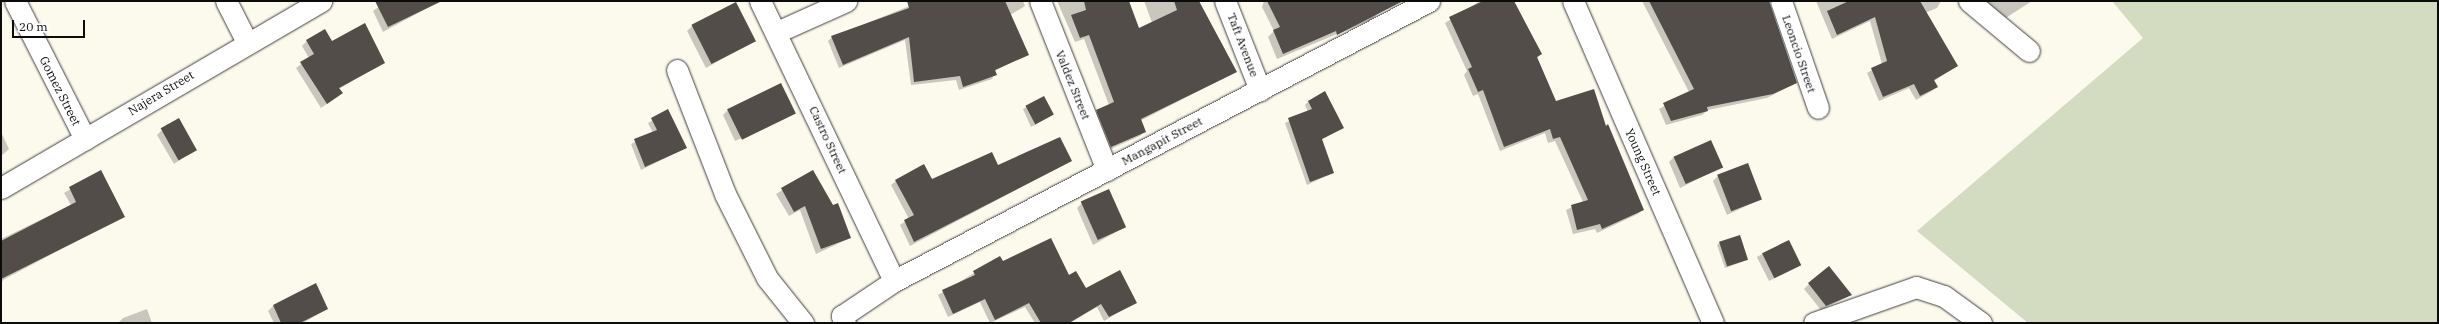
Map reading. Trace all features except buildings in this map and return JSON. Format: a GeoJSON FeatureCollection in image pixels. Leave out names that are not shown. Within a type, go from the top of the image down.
{"type":"FeatureCollection","features":[{"type":"Feature","properties":{"kind":"street","name":"Gomez Street"},"geometry":{"type":"LineString","coordinates":[[15,1],[85,139]]}},
{"type":"Feature","properties":{"kind":"street"},"geometry":{"type":"LineString","coordinates":[[226,1],[247,42]]}},
{"type":"Feature","properties":{"kind":"street","name":"Najera Street"},"geometry":{"type":"LineString","coordinates":[[1,188],[247,42],[321,1]]}},
{"type":"Feature","properties":{"kind":"street","name":"Castro Street"},"geometry":{"type":"LineString","coordinates":[[760,1],[777,32],[894,281]]}},
{"type":"Feature","properties":{"kind":"street"},"geometry":{"type":"LineString","coordinates":[[777,32],[846,1]]}},
{"type":"Feature","properties":{"kind":"street","name":"Valdez Street"},"geometry":{"type":"LineString","coordinates":[[1040,1],[1107,170]]}},
{"type":"Feature","properties":{"kind":"street","name":"Taft Avenue"},"geometry":{"type":"LineString","coordinates":[[1225,1],[1260,90]]}},
{"type":"Feature","properties":{"kind":"street","name":"Mangapit Street"},"geometry":{"type":"LineString","coordinates":[[839,320],[894,281],[1429,1]]}},
{"type":"Feature","properties":{"kind":"street","name":"Young Street"},"geometry":{"type":"LineString","coordinates":[[1573,1],[1713,323]]}},
{"type":"Feature","properties":{"kind":"street","name":"Leoncio Street"},"geometry":{"type":"LineString","coordinates":[[1781,1],[1818,108]]}},
{"type":"Feature","properties":{"kind":"street"},"geometry":{"type":"LineString","coordinates":[[1970,1],[2029,51]]}},
{"type":"Feature","properties":{"kind":"street"},"geometry":{"type":"LineString","coordinates":[[677,70],[728,200],[767,278],[803,323]]}},
{"type":"Feature","properties":{"kind":"street"},"geometry":{"type":"LineString","coordinates":[[1814,323],[1916,286],[1928,288],[1944,296],[1981,323]]}},
{"type":"Feature","properties":{"kind":"green space"},"geometry":{"type":"Polygon","coordinates":[[[2112,1],[2438,1],[2438,323],[2028,323],[1917,231],[2143,38],[2112,1]]]}}]}
